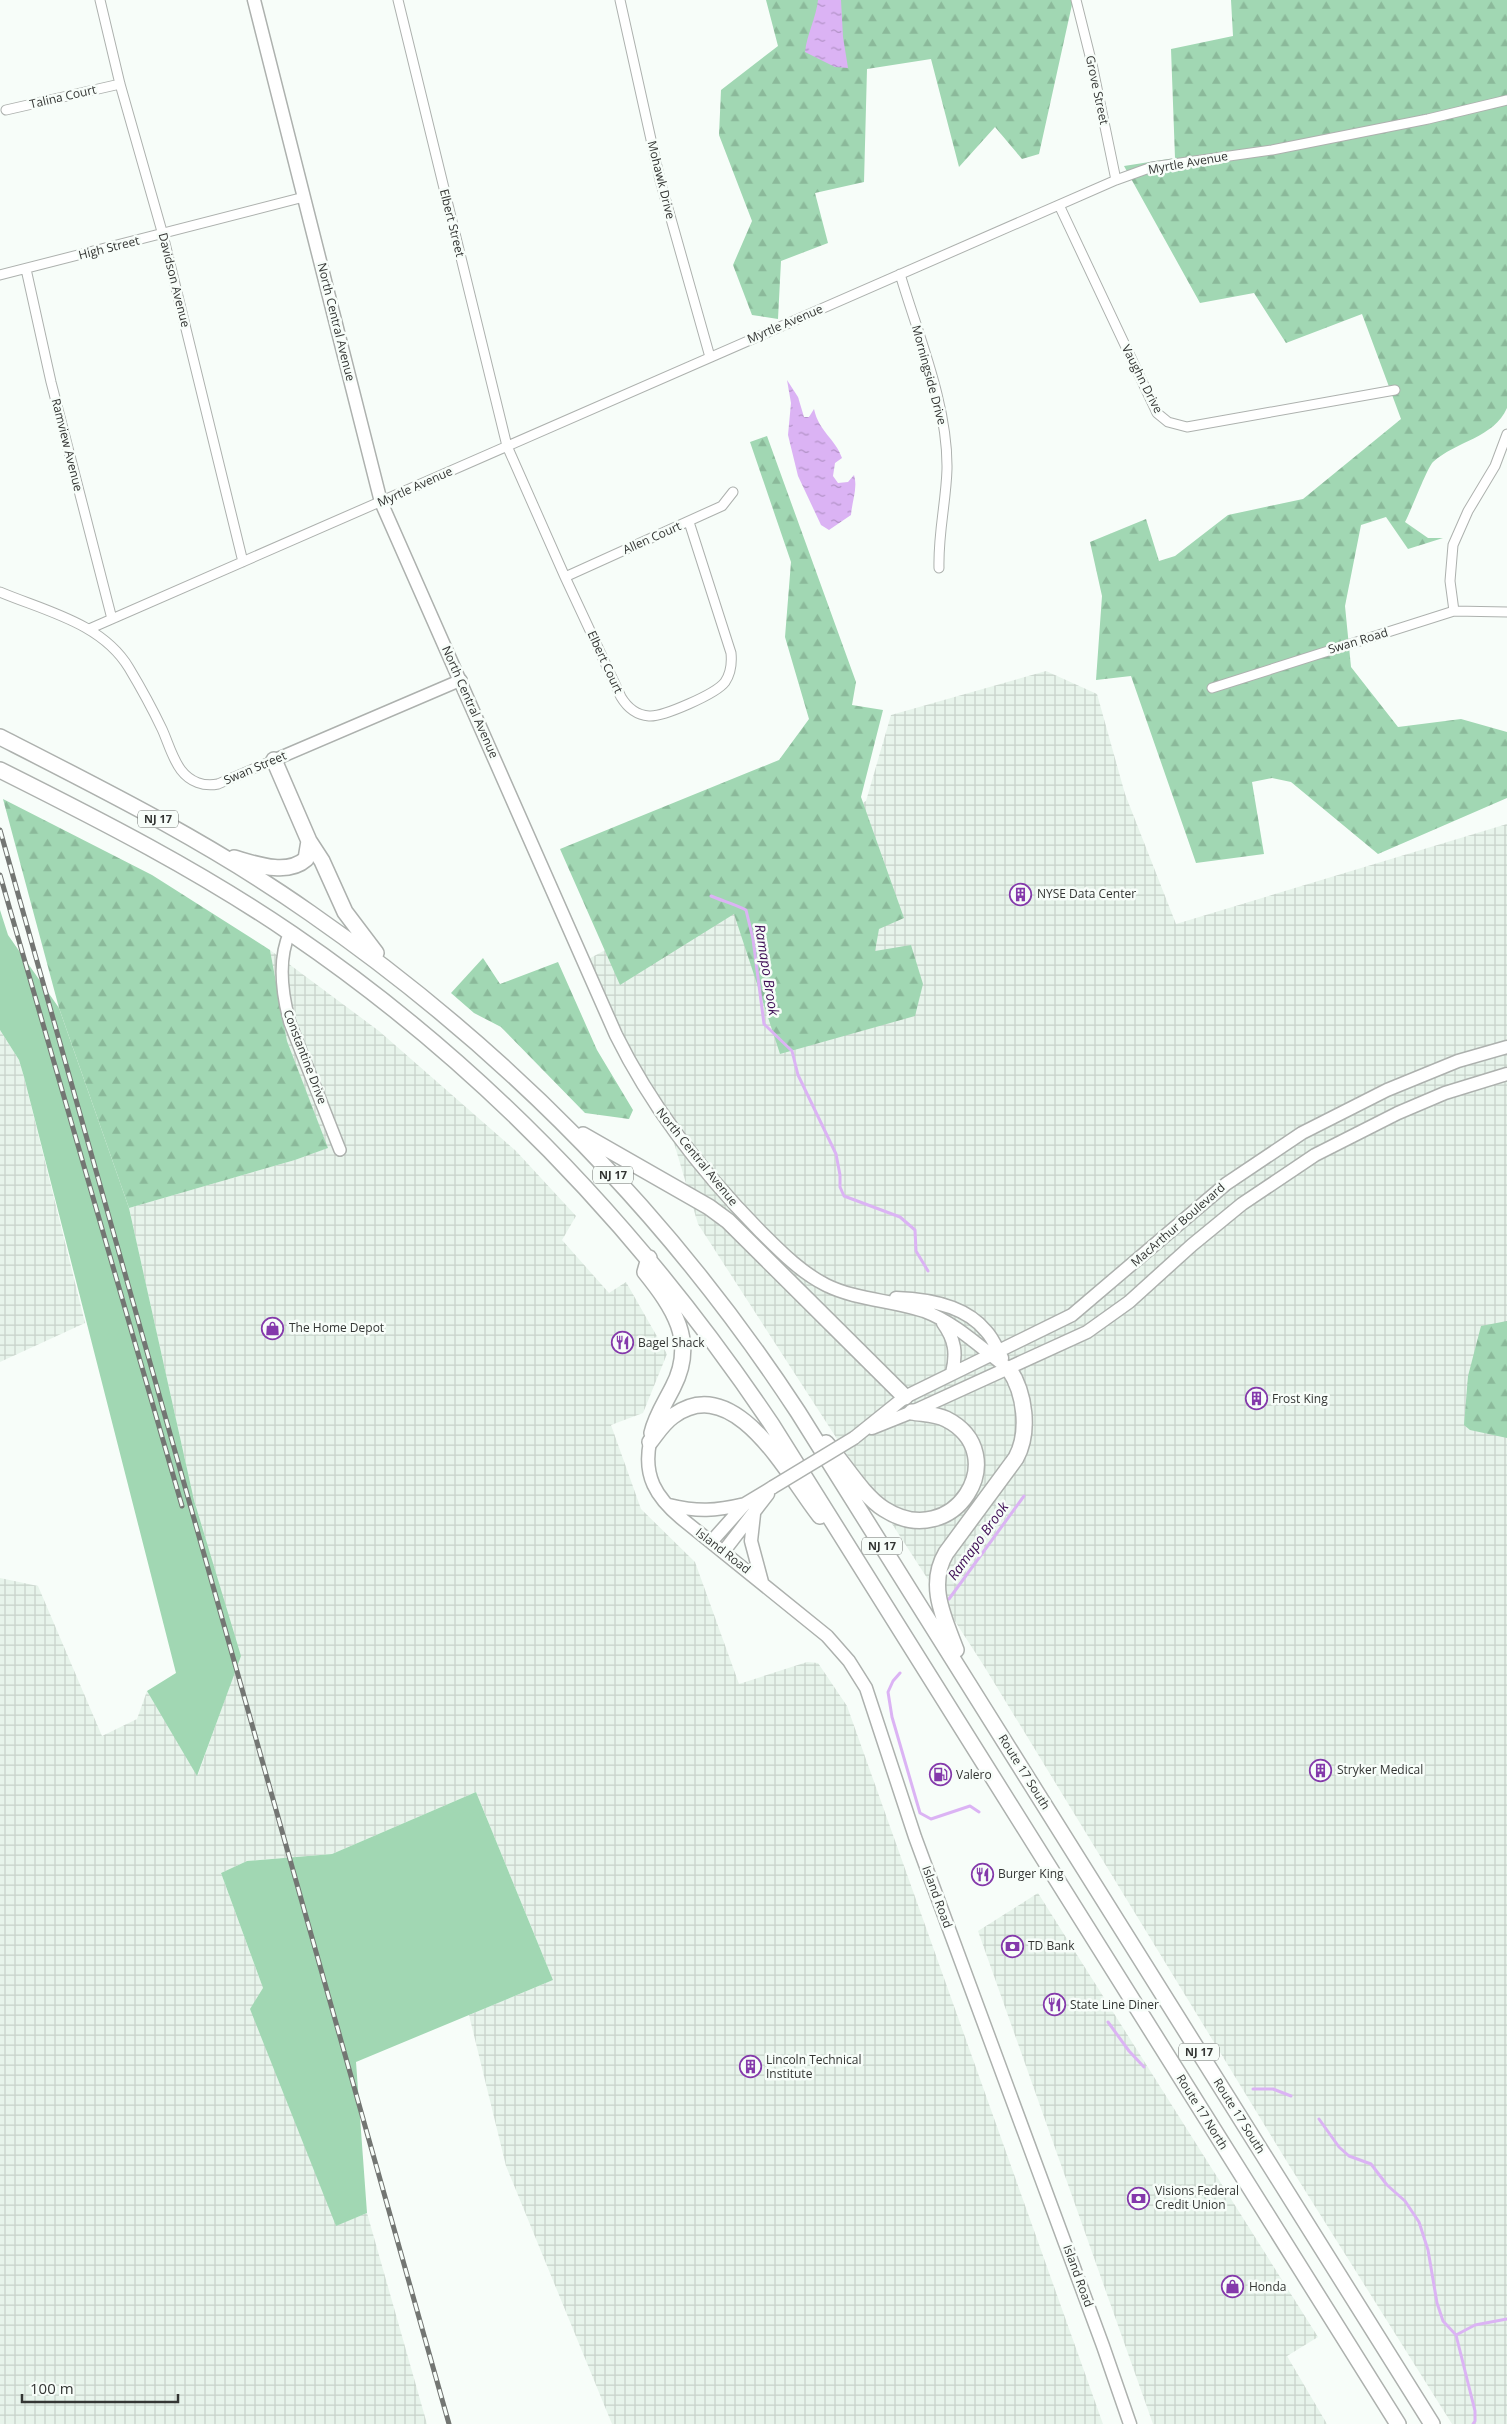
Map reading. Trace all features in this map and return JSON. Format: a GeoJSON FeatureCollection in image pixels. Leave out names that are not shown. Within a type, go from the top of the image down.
{"type":"FeatureCollection","features":[{"type":"Feature","properties":{"kind":"highway","name":"NJ 17"},"geometry":{"type":"LineString","coordinates":[[0,737],[130,804],[214,852],[309,912],[392,972],[480,1044],[562,1122],[639,1203],[688,1261],[750,1342],[798,1412],[967,1679]]}},
{"type":"Feature","properties":{"kind":"highway"},"geometry":{"type":"LineString","coordinates":[[274,760],[309,841],[322,861],[345,912],[361,935],[392,972]]}},
{"type":"Feature","properties":{"kind":"highway","name":"NJ 17"},"geometry":{"type":"LineString","coordinates":[[0,770],[154,849],[290,932],[380,999],[494,1096],[580,1182],[648,1258],[730,1362],[862,1566]]}},
{"type":"Feature","properties":{"kind":"highway"},"geometry":{"type":"LineString","coordinates":[[214,852],[259,865],[291,867],[306,859],[309,841]]}},
{"type":"Feature","properties":{"kind":"highway"},"geometry":{"type":"LineString","coordinates":[[562,1122],[728,1221],[905,1397]]}},
{"type":"Feature","properties":{"kind":"highway"},"geometry":{"type":"LineString","coordinates":[[648,1258],[645,1272],[667,1299],[676,1315],[681,1333],[683,1352],[678,1378],[655,1422],[650,1442]]}},
{"type":"Feature","properties":{"kind":"highway"},"geometry":{"type":"LineString","coordinates":[[967,1679],[939,1600],[938,1571],[946,1553],[1016,1458],[1021,1446],[1024,1426],[1023,1409],[1016,1380],[1008,1368]]}},
{"type":"Feature","properties":{"kind":"highway"},"geometry":{"type":"LineString","coordinates":[[650,1442],[667,1421],[685,1410],[706,1407],[731,1414],[750,1426],[769,1444],[805,1497],[862,1566]]}},
{"type":"Feature","properties":{"kind":"highway"},"geometry":{"type":"LineString","coordinates":[[798,1412],[845,1464],[862,1489],[876,1503],[899,1516],[926,1521],[944,1516],[962,1503],[974,1482],[975,1459],[970,1444],[957,1426],[937,1416],[912,1412]]}},
{"type":"Feature","properties":{"kind":"highway","name":"Route 17 North"},"geometry":{"type":"LineString","coordinates":[[862,1566],[942,1698],[1398,2424]]}},
{"type":"Feature","properties":{"kind":"highway","name":"Route 17 South"},"geometry":{"type":"LineString","coordinates":[[967,1679],[1432,2424]]}},
{"type":"Feature","properties":{"kind":"main road","name":"North Central Avenue"},"geometry":{"type":"LineString","coordinates":[[254,0],[381,502],[616,1035],[654,1104],[671,1128],[725,1193],[789,1258],[826,1284],[842,1291],[917,1309],[940,1319],[994,1353],[1008,1368]]}},
{"type":"Feature","properties":{"kind":"main road","name":"MacArthur Boulevard"},"geometry":{"type":"LineString","coordinates":[[711,1542],[773,1487],[854,1438],[905,1397],[1062,1321],[1081,1309],[1215,1193],[1262,1158],[1302,1133],[1387,1090],[1458,1060],[1507,1047]]}},
{"type":"Feature","properties":{"kind":"main road","name":"MacArthur Boulevard"},"geometry":{"type":"LineString","coordinates":[[865,1430],[912,1412],[1075,1339],[1101,1324],[1242,1204],[1315,1155],[1406,1109],[1444,1094],[1507,1074]]}},
{"type":"Feature","properties":{"kind":"main road","name":"North Central Avenue"},"geometry":{"type":"LineString","coordinates":[[868,1297],[921,1300],[950,1307],[973,1320],[986,1331],[994,1353]]}},
{"type":"Feature","properties":{"kind":"main road"},"geometry":{"type":"LineString","coordinates":[[940,1319],[955,1345],[956,1356],[952,1374]]}},
{"type":"Feature","properties":{"kind":"main road","name":"Island Road"},"geometry":{"type":"LineString","coordinates":[[650,1442],[647,1460],[648,1473],[654,1490],[666,1505],[762,1582],[835,1644],[859,1675],[871,1700],[915,1837],[1130,2424]]}},
{"type":"Feature","properties":{"kind":"main road"},"geometry":{"type":"LineString","coordinates":[[666,1505],[702,1511],[749,1508],[751,1542],[762,1582]]}},
{"type":"Feature","properties":{"kind":"main road","name":"MacArthur Boulevard"},"geometry":{"type":"LineString","coordinates":[[724,1551],[749,1508]]}},
{"type":"Feature","properties":{"kind":"street","name":"Davidson Avenue"},"geometry":{"type":"LineString","coordinates":[[100,0],[120,84],[163,235],[243,562]]}},
{"type":"Feature","properties":{"kind":"street","name":"Elbert Street"},"geometry":{"type":"LineString","coordinates":[[398,0],[507,446]]}},
{"type":"Feature","properties":{"kind":"street","name":"Mohawk Drive"},"geometry":{"type":"LineString","coordinates":[[620,0],[660,180],[710,357]]}},
{"type":"Feature","properties":{"kind":"street","name":"Grove Street"},"geometry":{"type":"LineString","coordinates":[[1076,0],[1092,64],[1116,180]]}},
{"type":"Feature","properties":{"kind":"street","name":"Talina Court"},"geometry":{"type":"LineString","coordinates":[[6,110],[120,84]]}},
{"type":"Feature","properties":{"kind":"street","name":"Myrtle Avenue"},"geometry":{"type":"LineString","coordinates":[[89,630],[1116,180],[1152,168],[1272,150],[1428,119],[1507,100]]}},
{"type":"Feature","properties":{"kind":"street","name":"High Street"},"geometry":{"type":"LineString","coordinates":[[0,275],[163,235],[304,197]]}},
{"type":"Feature","properties":{"kind":"street","name":"Vaughn Drive"},"geometry":{"type":"LineString","coordinates":[[1059,205],[1157,412],[1168,422],[1187,427],[1395,390]]}},
{"type":"Feature","properties":{"kind":"street","name":"Ramview Avenue"},"geometry":{"type":"LineString","coordinates":[[26,269],[51,382],[112,620]]}},
{"type":"Feature","properties":{"kind":"street","name":"Morningside Drive"},"geometry":{"type":"LineString","coordinates":[[900,274],[934,387],[944,428],[947,469],[938,538],[939,568]]}},
{"type":"Feature","properties":{"kind":"street"},"geometry":{"type":"LineString","coordinates":[[1454,611],[1450,580],[1453,545],[1468,511],[1495,466],[1507,434]]}},
{"type":"Feature","properties":{"kind":"street","name":"Elbert Court"},"geometry":{"type":"LineString","coordinates":[[507,446],[565,578],[621,697],[631,709],[649,716],[658,715],[715,692],[725,682],[730,672],[731,653],[689,522]]}},
{"type":"Feature","properties":{"kind":"street","name":"Allen Court"},"geometry":{"type":"LineString","coordinates":[[565,578],[722,506],[733,492]]}},
{"type":"Feature","properties":{"kind":"street","name":"Swan Street"},"geometry":{"type":"LineString","coordinates":[[0,592],[60,615],[89,630],[116,651],[128,666],[154,713],[176,761],[189,778],[209,786],[218,784],[461,680]]}},
{"type":"Feature","properties":{"kind":"street","name":"Swan Road"},"geometry":{"type":"LineString","coordinates":[[1212,688],[1454,611],[1507,612]]}},
{"type":"Feature","properties":{"kind":"street","name":"Constantine Drive"},"geometry":{"type":"LineString","coordinates":[[290,932],[285,943],[282,969],[285,1004],[290,1023],[340,1150]]}},
{"type":"Feature","properties":{"kind":"shaded area"},"geometry":{"type":"Polygon","coordinates":[[[1046,671],[1097,694],[1125,794],[1176,924],[1507,824],[1507,2424],[1452,2424],[1289,2165],[984,1666],[698,1224],[669,1126],[585,961],[618,943],[706,885],[866,801],[891,715],[1046,671]]]}},
{"type":"Feature","properties":{"kind":"shaded area"},"geometry":{"type":"Polygon","coordinates":[[[270,950],[379,1031],[516,1151],[576,1216],[562,1240],[609,1293],[626,1282],[667,1354],[643,1413],[611,1425],[641,1509],[695,1562],[739,1684],[807,1662],[818,1663],[847,1706],[1103,2424],[612,2424],[506,2166],[469,2015],[553,1980],[476,1792],[332,1854],[247,1861],[221,1873],[263,1988],[336,2225],[367,2213],[427,2424],[0,2424],[0,1578],[38,1586],[102,1736],[137,1719],[147,1691],[198,1775],[240,1656],[194,1500],[129,1208],[295,1160],[327,1148],[287,1041],[270,950]]]}},
{"type":"Feature","properties":{"kind":"shaded area"},"geometry":{"type":"Polygon","coordinates":[[[0,1030],[19,1060],[24,1077],[85,1323],[0,1362],[0,1030]]]}},
{"type":"Feature","properties":{"kind":"shaded area"},"geometry":{"type":"Polygon","coordinates":[[[1038,1893],[1318,2337],[1287,2356],[1327,2424],[1153,2424],[978,1931],[1038,1893]]]}},
{"type":"Feature","properties":{"kind":"green space"},"geometry":{"type":"Polygon","coordinates":[[[766,0],[1073,0],[1039,154],[1022,159],[995,127],[959,167],[931,59],[867,69],[864,182],[815,193],[828,243],[781,261],[778,319],[752,315],[733,265],[752,221],[719,135],[721,90],[778,46],[766,0]]]}},
{"type":"Feature","properties":{"kind":"green space"},"geometry":{"type":"Polygon","coordinates":[[[1231,0],[1507,0],[1507,408],[1493,426],[1484,433],[1442,455],[1433,462],[1427,472],[1405,522],[1428,538],[1443,538],[1408,549],[1386,517],[1361,525],[1345,606],[1351,667],[1398,727],[1461,719],[1507,732],[1507,798],[1378,854],[1291,782],[1272,778],[1252,782],[1264,854],[1196,863],[1131,676],[1096,680],[1102,596],[1090,542],[1146,519],[1159,561],[1175,556],[1228,515],[1303,499],[1401,419],[1362,314],[1286,343],[1254,293],[1200,303],[1124,166],[1175,158],[1171,49],[1233,36],[1231,0]]]}},
{"type":"Feature","properties":{"kind":"green space"},"geometry":{"type":"Polygon","coordinates":[[[767,436],[856,682],[852,705],[883,710],[861,797],[904,918],[879,929],[875,951],[911,945],[923,984],[915,1016],[780,1054],[734,914],[620,985],[560,849],[779,760],[809,719],[785,637],[791,562],[750,442],[767,436]]]}},
{"type":"Feature","properties":{"kind":"green space"},"geometry":{"type":"Polygon","coordinates":[[[3,799],[152,875],[270,950],[287,1041],[328,1148],[295,1160],[129,1208],[59,1008],[3,799]]]}},
{"type":"Feature","properties":{"kind":"green space"},"geometry":{"type":"Polygon","coordinates":[[[0,910],[8,935],[59,1008],[129,1208],[194,1500],[241,1656],[197,1776],[147,1691],[176,1673],[24,1077],[19,1060],[0,1030],[0,910]]]}},
{"type":"Feature","properties":{"kind":"green space"},"geometry":{"type":"Polygon","coordinates":[[[483,958],[500,984],[558,962],[597,1050],[633,1110],[629,1119],[585,1113],[501,1027],[474,1013],[451,993],[483,958]]]}},
{"type":"Feature","properties":{"kind":"green space"},"geometry":{"type":"Polygon","coordinates":[[[1507,1321],[1507,1438],[1470,1430],[1464,1425],[1468,1376],[1481,1326],[1507,1321]]]}},
{"type":"Feature","properties":{"kind":"green space"},"geometry":{"type":"Polygon","coordinates":[[[476,1792],[553,1980],[356,2062],[367,2213],[336,2226],[250,2009],[263,1988],[221,1873],[247,1861],[332,1854],[476,1792]]]}},
{"type":"Feature","properties":{"kind":"water"},"geometry":{"type":"Polygon","coordinates":[[[818,0],[841,0],[843,37],[848,68],[835,67],[805,52],[818,0]]]}},
{"type":"Feature","properties":{"kind":"water"},"geometry":{"type":"Polygon","coordinates":[[[787,380],[798,397],[804,417],[809,417],[814,409],[820,424],[839,451],[842,458],[835,463],[833,476],[838,483],[848,482],[854,475],[855,490],[851,515],[829,530],[821,525],[798,476],[788,435],[791,403],[787,380]]]}},
{"type":"Feature","properties":{"kind":"waterway","name":"Ramapo Brook"},"geometry":{"type":"LineString","coordinates":[[711,896],[746,910],[753,939],[764,1024],[792,1051],[798,1075],[836,1154],[840,1187],[844,1196],[900,1217],[915,1230],[916,1251],[928,1271]]}},
{"type":"Feature","properties":{"kind":"waterway","name":"Ramapo Brook"},"geometry":{"type":"LineString","coordinates":[[949,1599],[1024,1496]]}},
{"type":"Feature","properties":{"kind":"waterway","name":"Ramapo Brook"},"geometry":{"type":"LineString","coordinates":[[900,1673],[893,1681],[888,1692],[892,1717],[920,1813],[931,1819],[970,1806],[979,1812]]}},
{"type":"Feature","properties":{"kind":"waterway","name":"Ramapo Brook"},"geometry":{"type":"LineString","coordinates":[[1108,2022],[1129,2051],[1144,2067]]}},
{"type":"Feature","properties":{"kind":"waterway","name":"Ramapo Brook"},"geometry":{"type":"LineString","coordinates":[[1253,2089],[1273,2089],[1291,2096]]}},
{"type":"Feature","properties":{"kind":"waterway","name":"Ramapo Brook"},"geometry":{"type":"LineString","coordinates":[[1319,2119],[1339,2147],[1349,2156],[1371,2164],[1387,2185],[1405,2201],[1419,2222],[1428,2250],[1437,2303],[1443,2321],[1456,2335]]}},
{"type":"Feature","properties":{"kind":"waterway","name":"Ramapo Brook"},"geometry":{"type":"LineString","coordinates":[[1473,2424],[1475,2421],[1475,2411],[1456,2335],[1475,2325],[1507,2319]]}},
{"type":"Feature","properties":{"kind":"railway"},"geometry":{"type":"LineString","coordinates":[[0,830],[449,2424]]}},
{"type":"Feature","properties":{"kind":"railway"},"geometry":{"type":"LineString","coordinates":[[0,875],[182,1506]]}},
{"type":"Feature","properties":{"kind":"place","name":"NYSE Data Center"},"geometry":{"type":"Point","coordinates":[1021,894]}},
{"type":"Feature","properties":{"kind":"place","name":"The Home Depot"},"geometry":{"type":"Point","coordinates":[273,1328]}},
{"type":"Feature","properties":{"kind":"place","name":"Bagel Shack"},"geometry":{"type":"Point","coordinates":[622,1343]}},
{"type":"Feature","properties":{"kind":"place","name":"Frost King"},"geometry":{"type":"Point","coordinates":[1256,1399]}},
{"type":"Feature","properties":{"kind":"place","name":"Stryker Medical"},"geometry":{"type":"Point","coordinates":[1321,1770]}},
{"type":"Feature","properties":{"kind":"place","name":"Valero"},"geometry":{"type":"Point","coordinates":[940,1775]}},
{"type":"Feature","properties":{"kind":"place","name":"Burger King"},"geometry":{"type":"Point","coordinates":[982,1874]}},
{"type":"Feature","properties":{"kind":"place","name":"TD Bank"},"geometry":{"type":"Point","coordinates":[1012,1946]}},
{"type":"Feature","properties":{"kind":"place","name":"State Line Diner"},"geometry":{"type":"Point","coordinates":[1054,2005]}},
{"type":"Feature","properties":{"kind":"place","name":"Lincoln Technical Institute"},"geometry":{"type":"Point","coordinates":[750,2067]}},
{"type":"Feature","properties":{"kind":"place","name":"Visions Federal Credit Union"},"geometry":{"type":"Point","coordinates":[1139,2198]}},
{"type":"Feature","properties":{"kind":"place","name":"Honda"},"geometry":{"type":"Point","coordinates":[1233,2287]}}]}
